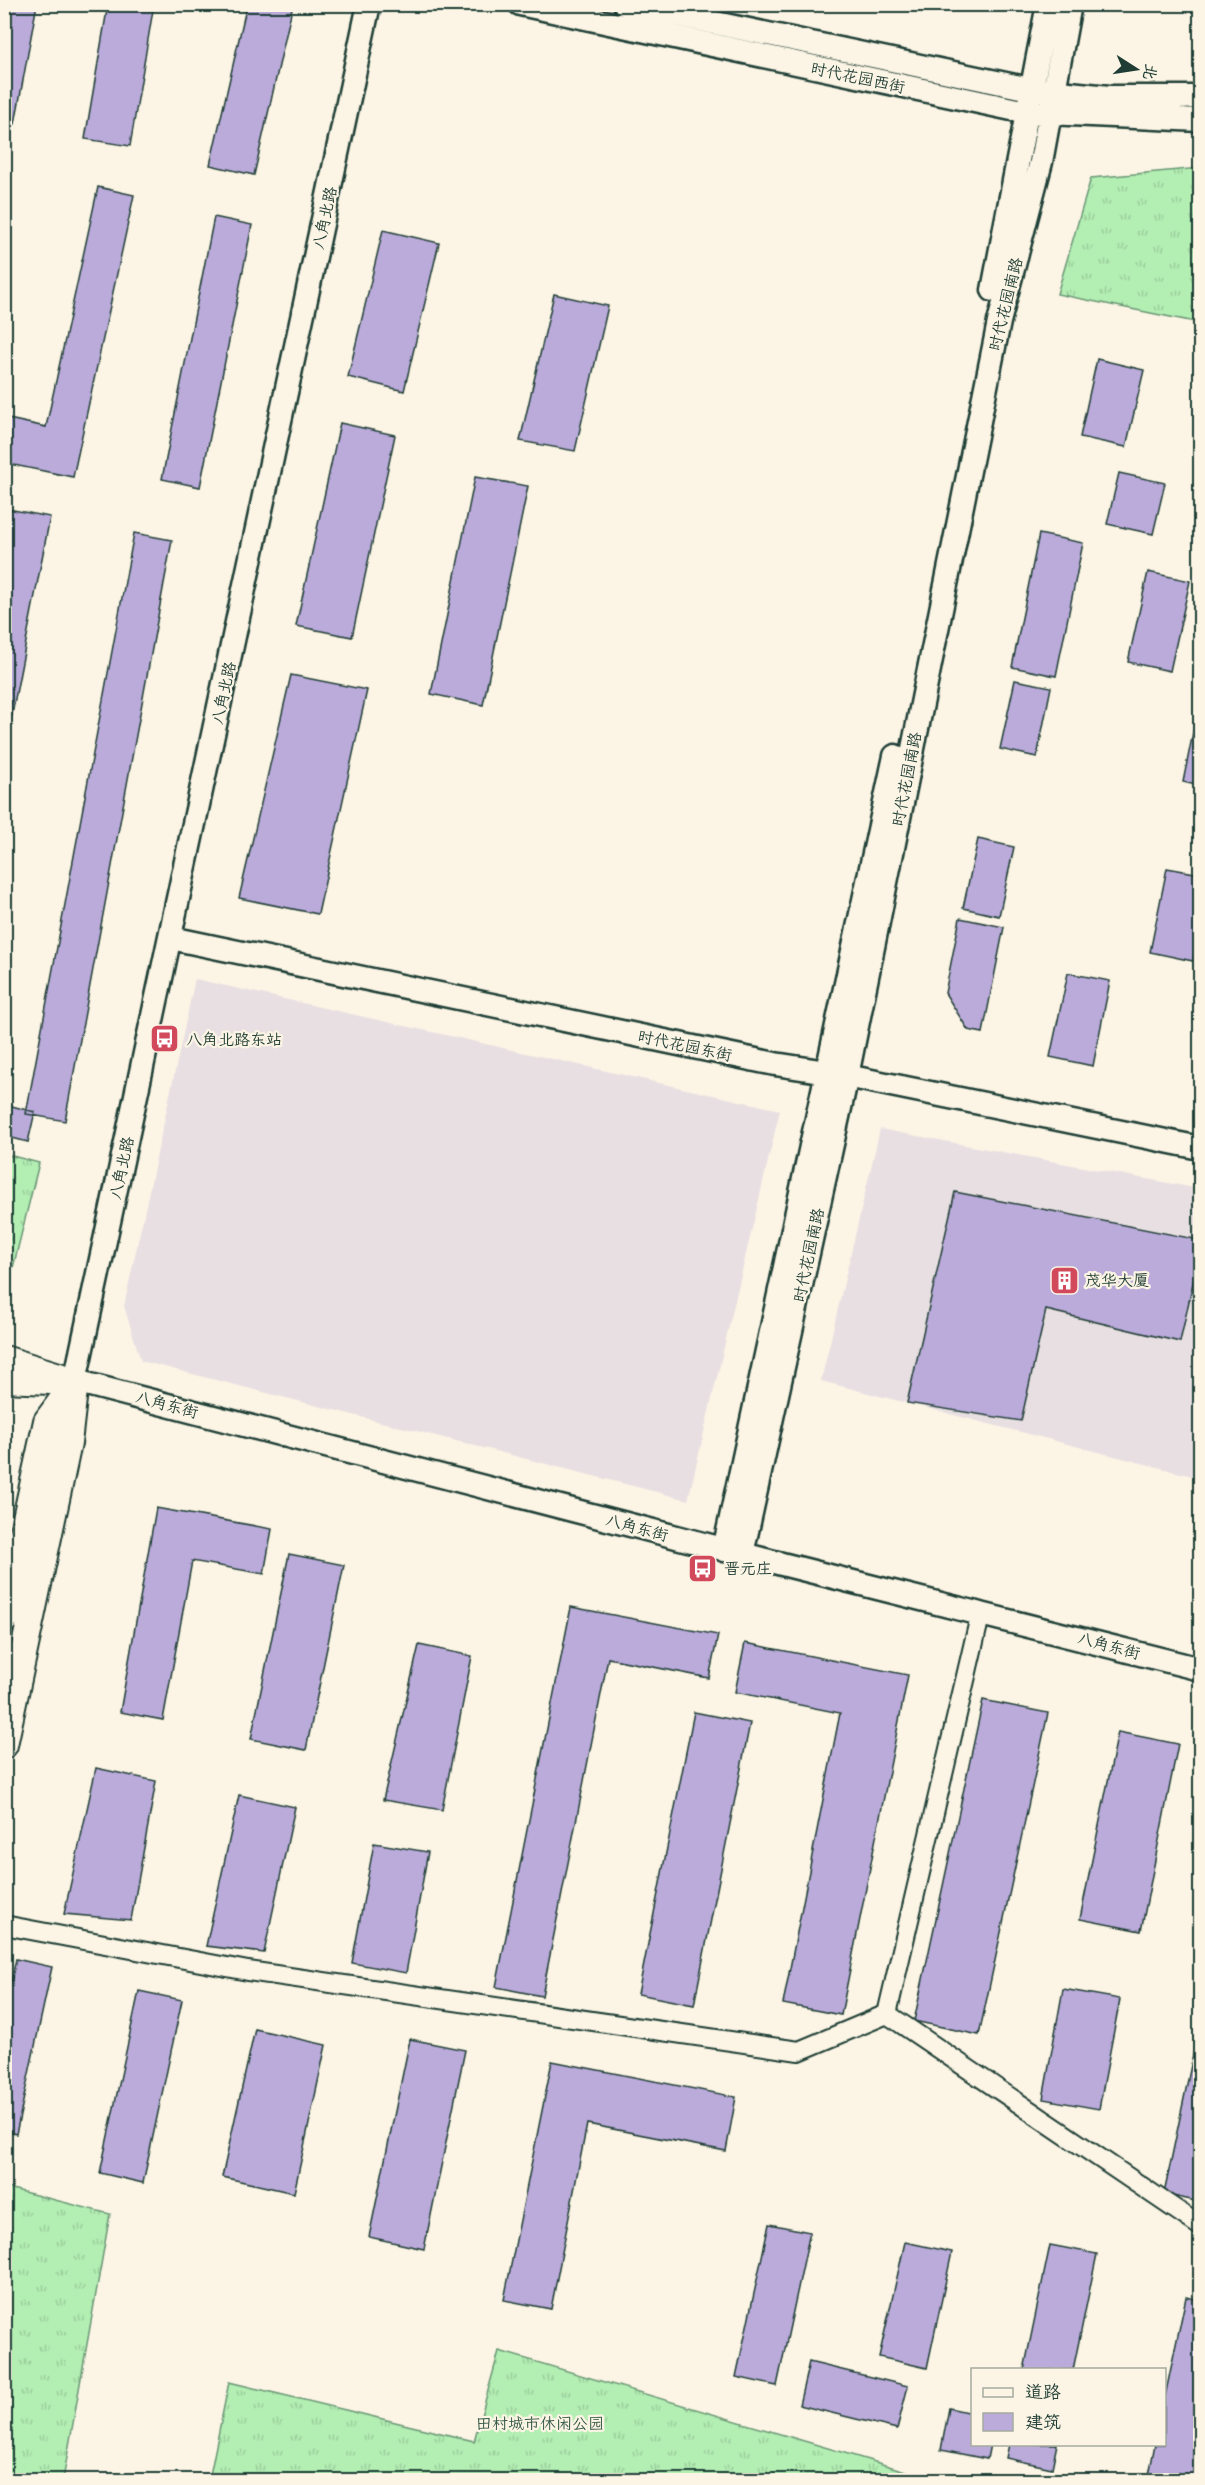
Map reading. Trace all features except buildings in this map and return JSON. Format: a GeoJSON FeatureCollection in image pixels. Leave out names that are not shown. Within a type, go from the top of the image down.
{"type":"FeatureCollection","features":[{"type":"Feature","properties":{"kind":"main road","name":"八角东街"},"geometry":{"type":"LineString","coordinates":[[4,1359],[75,1381]]}},
{"type":"Feature","properties":{"kind":"main road","name":"八角东街"},"geometry":{"type":"LineString","coordinates":[[4,1379],[75,1381]]}},
{"type":"Feature","properties":{"kind":"main road","name":"八角北路"},"geometry":{"type":"LineString","coordinates":[[4,1620],[47,1421],[75,1381]]}},
{"type":"Feature","properties":{"kind":"main road","name":"八角北路"},"geometry":{"type":"LineString","coordinates":[[4,1745],[68,1443],[75,1381]]}},
{"type":"Feature","properties":{"kind":"street","name":"八角北路"},"geometry":{"type":"LineString","coordinates":[[75,1381],[369,4]]}},
{"type":"Feature","properties":{"kind":"street","name":"时代花园西街"},"geometry":{"type":"LineString","coordinates":[[520,4],[1026,112],[1049,115],[1200,120]]}},
{"type":"Feature","properties":{"kind":"street","name":"时代花园西街"},"geometry":{"type":"LineString","coordinates":[[626,4],[1042,91],[1109,97],[1200,97]]}},
{"type":"Feature","properties":{"kind":"street","name":"时代花园南路"},"geometry":{"type":"LineString","coordinates":[[733,1552],[997,334],[1041,162],[1049,115],[1042,91],[1048,4]]}},
{"type":"Feature","properties":{"kind":"street","name":"时代花园南路"},"geometry":{"type":"LineString","coordinates":[[837,1074],[988,318],[1026,112],[1042,91],[1070,4]]}},
{"type":"Feature","properties":{"kind":"street","name":"时代花园东街"},"geometry":{"type":"LineString","coordinates":[[171,938],[775,1064],[837,1074],[1200,1148]]}},
{"type":"Feature","properties":{"kind":"street","name":"八角东街"},"geometry":{"type":"LineString","coordinates":[[75,1381],[733,1552],[981,1612],[1200,1669]]}},
{"type":"Feature","properties":{"kind":"street"},"geometry":{"type":"LineString","coordinates":[[887,2014],[981,1612]]}},
{"type":"Feature","properties":{"kind":"street"},"geometry":{"type":"LineString","coordinates":[[4,1925],[248,1971],[800,2051],[887,2014]]}},
{"type":"Feature","properties":{"kind":"street"},"geometry":{"type":"LineString","coordinates":[[887,2014],[1200,2226]]}},
{"type":"Feature","properties":{"kind":"shaded area"},"geometry":{"type":"Polygon","coordinates":[[[195,979],[780,1110],[688,1500],[141,1361],[124,1306],[195,979]]]}},
{"type":"Feature","properties":{"kind":"shaded area"},"geometry":{"type":"Polygon","coordinates":[[[880,1129],[1200,1189],[1200,1478],[821,1381],[880,1129]]]}},
{"type":"Feature","properties":{"kind":"green space"},"geometry":{"type":"Polygon","coordinates":[[[1200,168],[1200,323],[1057,294],[1091,178],[1200,168]]]}},
{"type":"Feature","properties":{"kind":"green space"},"geometry":{"type":"Polygon","coordinates":[[[4,1154],[39,1163],[5,1300],[4,1154]]]}},
{"type":"Feature","properties":{"kind":"green space"},"geometry":{"type":"Polygon","coordinates":[[[4,2187],[110,2214],[63,2480],[5,2480],[4,2187]]]}},
{"type":"Feature","properties":{"kind":"green space","name":"田村城市休闲公园"},"geometry":{"type":"Polygon","coordinates":[[[499,2351],[936,2480],[209,2480],[229,2382],[474,2441],[499,2351]]]}},
{"type":"Feature","properties":{"kind":"place","name":"八角北路东站"},"geometry":{"type":"Point","coordinates":[165,1039]}},
{"type":"Feature","properties":{"kind":"place","name":"茂华大厦"},"geometry":{"type":"Point","coordinates":[1064,1280]}},
{"type":"Feature","properties":{"kind":"place","name":"晋元庄"},"geometry":{"type":"Point","coordinates":[703,1568]}}]}
